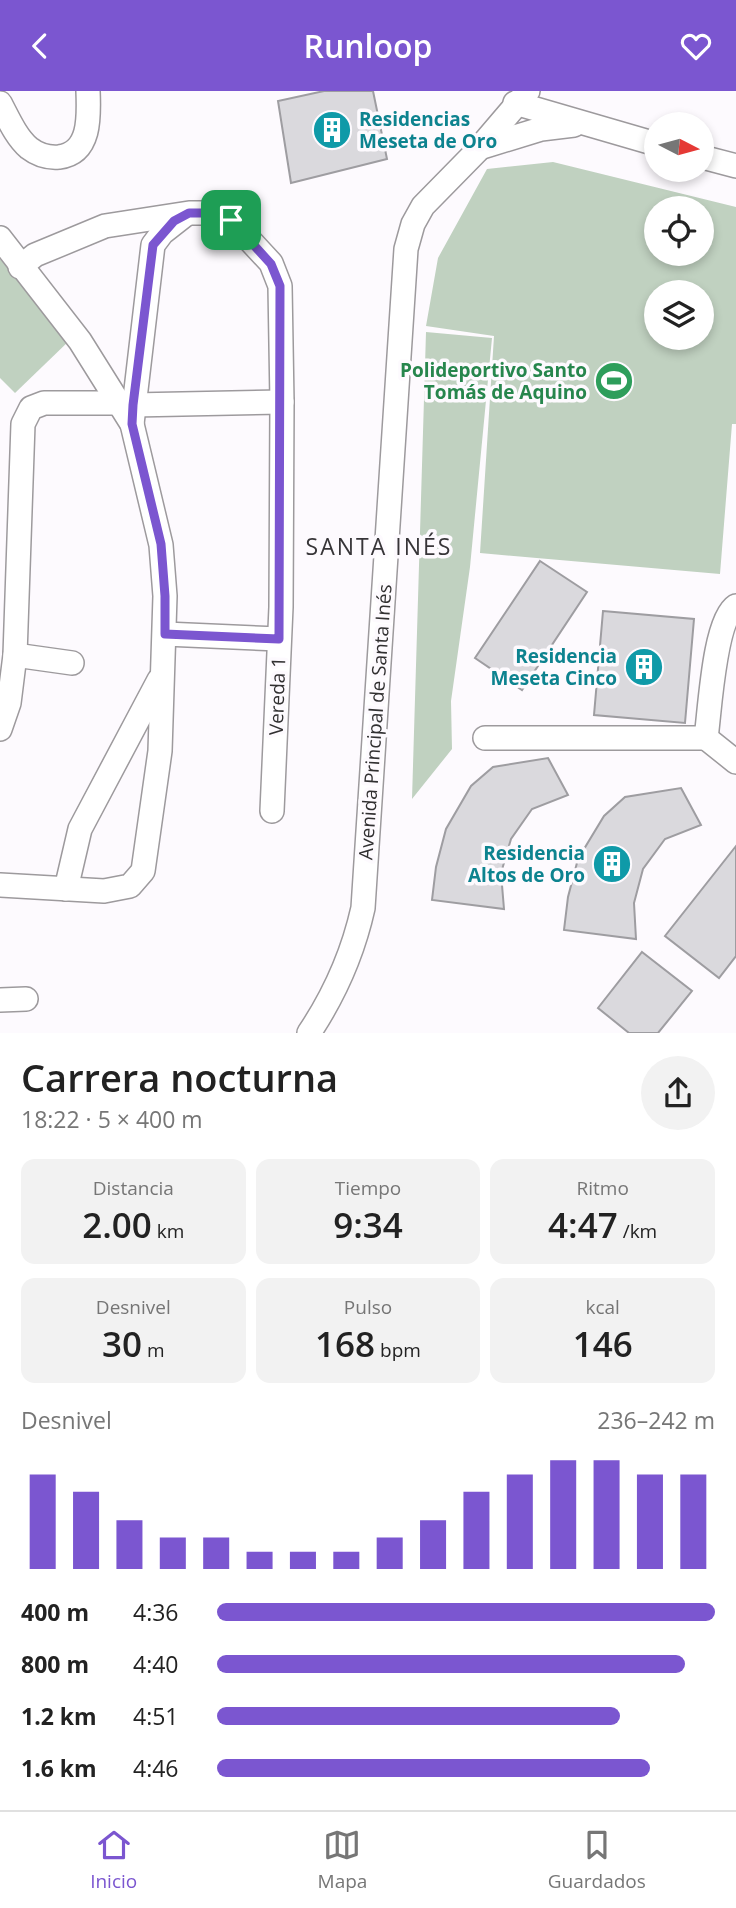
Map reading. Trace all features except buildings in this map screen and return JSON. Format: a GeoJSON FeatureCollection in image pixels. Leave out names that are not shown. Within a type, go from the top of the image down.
{"type":"FeatureCollection","features":[{"type":"Feature","properties":{"kind":"street"},"geometry":{"type":"LineString","coordinates":[[0,103],[27,146],[39,155],[52,158],[77,151],[88,123],[88,91]]}},
{"type":"Feature","properties":{"kind":"street"},"geometry":{"type":"LineString","coordinates":[[522,97],[585,123],[644,140]]}},
{"type":"Feature","properties":{"kind":"street","name":"Avenida Principal de Santa Inés"},"geometry":{"type":"LineString","coordinates":[[309,1033],[327,1005],[349,957],[363,908],[406,249],[413,223],[423,207],[479,149],[522,97]]}},
{"type":"Feature","properties":{"kind":"street"},"geometry":{"type":"LineString","coordinates":[[479,149],[541,129],[585,123]]}},
{"type":"Feature","properties":{"kind":"street"},"geometry":{"type":"LineString","coordinates":[[714,160],[736,166]]}},
{"type":"Feature","properties":{"kind":"street"},"geometry":{"type":"LineString","coordinates":[[128,411],[153,245],[174,221],[189,213]]}},
{"type":"Feature","properties":{"kind":"street","name":"Vereda 1"},"geometry":{"type":"LineString","coordinates":[[20,267],[35,254],[105,226],[189,213],[209,213],[231,220],[271,264],[280,286],[282,402],[279,639],[272,811]]}},
{"type":"Feature","properties":{"kind":"street"},"geometry":{"type":"LineString","coordinates":[[0,238],[80,341],[128,411],[161,544],[165,596],[160,751],[143,871],[130,886],[104,891],[0,885]]}},
{"type":"Feature","properties":{"kind":"street"},"geometry":{"type":"LineString","coordinates":[[0,729],[9,703],[15,655],[23,424],[32,408],[44,403],[128,411],[282,402]]}},
{"type":"Feature","properties":{"kind":"street"},"geometry":{"type":"LineString","coordinates":[[706,738],[719,637],[731,609],[736,605]]}},
{"type":"Feature","properties":{"kind":"street"},"geometry":{"type":"LineString","coordinates":[[165,634],[279,639]]}},
{"type":"Feature","properties":{"kind":"street"},"geometry":{"type":"LineString","coordinates":[[15,655],[72,663]]}},
{"type":"Feature","properties":{"kind":"street"},"geometry":{"type":"LineString","coordinates":[[66,889],[80,829],[88,811],[161,677]]}},
{"type":"Feature","properties":{"kind":"street"},"geometry":{"type":"LineString","coordinates":[[485,738],[706,738],[736,762]]}},
{"type":"Feature","properties":{"kind":"street"},"geometry":{"type":"LineString","coordinates":[[0,1000],[26,999]]}},
{"type":"Feature","properties":{"kind":"green space","name":"Polideportivo Santo Tomás de Aquino"},"geometry":{"type":"Polygon","coordinates":[[[553,162],[691,196],[644,196],[644,266],[714,266],[714,202],[736,207],[736,424],[732,424],[720,574],[480,553],[494,336],[426,326],[438,258],[487,169],[553,162]]]}},
{"type":"Feature","properties":{"kind":"green space"},"geometry":{"type":"Polygon","coordinates":[[[0,259],[71,339],[15,393],[0,378],[0,259]]]}},
{"type":"Feature","properties":{"kind":"green space"},"geometry":{"type":"Polygon","coordinates":[[[426,332],[492,338],[470,567],[451,701],[452,749],[412,799],[426,332]]]}},
{"type":"Feature","properties":{"kind":"place","name":"Residencias Meseta de Oro"},"geometry":{"type":"Point","coordinates":[332,130]}},
{"type":"Feature","properties":{"kind":"place","name":"Polideportivo Santo Tomás de Aquino"},"geometry":{"type":"Point","coordinates":[614,381]}},
{"type":"Feature","properties":{"kind":"place","name":"Residencia Meseta Cinco"},"geometry":{"type":"Point","coordinates":[644,667]}},
{"type":"Feature","properties":{"kind":"place","name":"Residencia Altos de Oro"},"geometry":{"type":"Point","coordinates":[612,864]}},
{"type":"Feature","properties":{"kind":"district","name":"SANTA INÉS"},"geometry":{"type":"Point","coordinates":[379,547]}},
{"type":"Feature","properties":{"kind":"route"},"geometry":{"type":"LineString","coordinates":[[189,213],[209,213],[231,220],[271,264],[280,286],[282,402],[279,639],[165,634],[161,544],[132,424],[153,245],[174,221],[189,213]]}}]}
